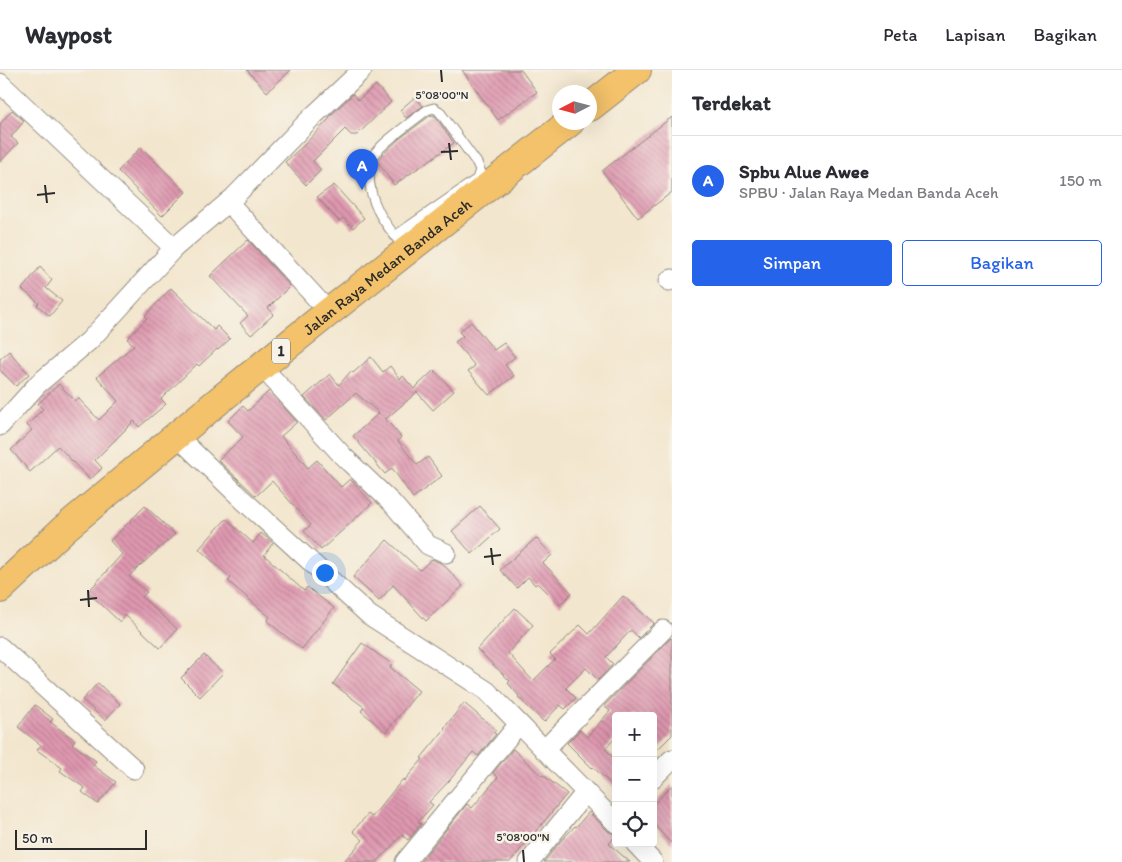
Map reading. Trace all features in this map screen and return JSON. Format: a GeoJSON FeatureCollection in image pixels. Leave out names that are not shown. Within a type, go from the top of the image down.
{"type":"FeatureCollection","features":[{"type":"Feature","properties":{"kind":"highway"},"geometry":{"type":"LineString","coordinates":[[597,102],[637,70]]}},
{"type":"Feature","properties":{"kind":"highway","name":"Jalan Raya Medan Banda Aceh"},"geometry":{"type":"LineString","coordinates":[[0,589],[64,529],[329,312],[401,243],[559,130]]}},
{"type":"Feature","properties":{"kind":"street"},"geometry":{"type":"LineString","coordinates":[[0,426],[38,384],[89,340],[174,248],[228,202],[311,118],[362,70]]}},
{"type":"Feature","properties":{"kind":"street"},"geometry":{"type":"LineString","coordinates":[[0,83],[174,248]]}},
{"type":"Feature","properties":{"kind":"street"},"geometry":{"type":"LineString","coordinates":[[228,202],[329,312]]}},
{"type":"Feature","properties":{"kind":"street"},"geometry":{"type":"LineString","coordinates":[[262,366],[343,456],[392,503],[428,545],[446,552]]}},
{"type":"Feature","properties":{"kind":"street"},"geometry":{"type":"LineString","coordinates":[[177,436],[242,500],[369,616],[488,691],[612,817]]}},
{"type":"Feature","properties":{"kind":"street"},"geometry":{"type":"LineString","coordinates":[[544,750],[663,630]]}},
{"type":"Feature","properties":{"kind":"street"},"geometry":{"type":"LineString","coordinates":[[0,647],[134,769]]}},
{"type":"Feature","properties":{"kind":"street"},"geometry":{"type":"LineString","coordinates":[[405,862],[519,724]]}},
{"type":"Feature","properties":{"kind":"street"},"geometry":{"type":"LineString","coordinates":[[657,774],[672,759]]}},
{"type":"Feature","properties":{"kind":"street"},"geometry":{"type":"LineString","coordinates":[[530,862],[586,792]]}},
{"type":"Feature","properties":{"kind":"street"},"geometry":{"type":"LineString","coordinates":[[639,847],[653,862]]}},
{"type":"Feature","properties":{"kind":"lane"},"geometry":{"type":"LineString","coordinates":[[434,108],[439,111],[477,163],[480,170],[477,179],[401,243],[376,209],[369,182],[369,162],[381,147],[427,110],[434,108]]}},
{"type":"Feature","properties":{"kind":"building"},"geometry":{"type":"Polygon","coordinates":[[[247,70],[291,70],[267,92],[247,70]]]}},
{"type":"Feature","properties":{"kind":"building"},"geometry":{"type":"Polygon","coordinates":[[[462,70],[521,70],[537,92],[498,120],[462,70]]]}},
{"type":"Feature","properties":{"kind":"building"},"geometry":{"type":"Polygon","coordinates":[[[376,85],[391,102],[357,135],[351,135],[345,129],[313,161],[321,170],[306,185],[285,162],[353,94],[358,100],[376,85]]]}},
{"type":"Feature","properties":{"kind":"building"},"geometry":{"type":"Polygon","coordinates":[[[415,97],[423,106],[406,118],[400,110],[415,97]]]}},
{"type":"Feature","properties":{"kind":"building"},"geometry":{"type":"Polygon","coordinates":[[[12,110],[24,121],[11,137],[18,143],[0,162],[0,124],[12,110]]]}},
{"type":"Feature","properties":{"kind":"building"},"geometry":{"type":"Polygon","coordinates":[[[431,115],[435,116],[454,143],[394,185],[377,161],[399,139],[431,115]]]}},
{"type":"Feature","properties":{"kind":"building"},"geometry":{"type":"Polygon","coordinates":[[[672,117],[672,192],[638,218],[602,171],[672,117]]]}},
{"type":"Feature","properties":{"kind":"building"},"geometry":{"type":"Polygon","coordinates":[[[141,147],[186,192],[162,216],[118,171],[141,147]]]}},
{"type":"Feature","properties":{"kind":"building"},"geometry":{"type":"Polygon","coordinates":[[[334,185],[364,218],[353,228],[343,218],[339,221],[317,197],[334,185]]]}},
{"type":"Feature","properties":{"kind":"building"},"geometry":{"type":"Polygon","coordinates":[[[248,240],[290,286],[268,308],[274,314],[251,335],[240,323],[248,316],[210,276],[248,240]]]}},
{"type":"Feature","properties":{"kind":"building"},"geometry":{"type":"Polygon","coordinates":[[[40,267],[52,280],[46,288],[62,301],[50,316],[37,305],[39,303],[22,289],[40,267]]]}},
{"type":"Feature","properties":{"kind":"building"},"geometry":{"type":"Polygon","coordinates":[[[171,288],[214,330],[217,326],[230,339],[199,366],[197,364],[161,399],[166,404],[139,427],[134,421],[95,460],[102,468],[90,480],[58,446],[30,472],[11,450],[32,430],[27,425],[43,409],[38,404],[59,384],[75,401],[78,398],[99,420],[118,401],[97,377],[134,345],[127,339],[171,288]]]}},
{"type":"Feature","properties":{"kind":"building"},"geometry":{"type":"Polygon","coordinates":[[[471,322],[494,350],[504,343],[515,357],[505,365],[514,376],[489,395],[468,371],[475,366],[455,342],[463,336],[459,332],[471,322]]]}},
{"type":"Feature","properties":{"kind":"building"},"geometry":{"type":"Polygon","coordinates":[[[9,351],[29,374],[16,386],[0,370],[0,359],[9,351]]]}},
{"type":"Feature","properties":{"kind":"building"},"geometry":{"type":"Polygon","coordinates":[[[371,357],[383,372],[390,366],[400,379],[403,376],[414,389],[434,370],[454,391],[433,410],[417,392],[386,419],[383,416],[401,437],[398,441],[417,465],[428,457],[442,476],[413,498],[392,468],[385,474],[353,436],[379,413],[356,393],[326,420],[304,397],[330,374],[339,385],[351,371],[353,373],[371,357]]]}},
{"type":"Feature","properties":{"kind":"building"},"geometry":{"type":"Polygon","coordinates":[[[269,391],[297,422],[281,436],[308,468],[317,460],[341,487],[350,479],[372,503],[321,550],[304,531],[311,525],[272,481],[256,496],[218,460],[243,437],[228,421],[243,406],[248,411],[269,391]]]}},
{"type":"Feature","properties":{"kind":"building"},"geometry":{"type":"Polygon","coordinates":[[[145,506],[175,534],[129,576],[147,592],[142,597],[177,629],[160,648],[125,615],[120,622],[88,592],[122,554],[110,541],[145,506]]]}},
{"type":"Feature","properties":{"kind":"building"},"geometry":{"type":"Polygon","coordinates":[[[480,506],[500,529],[472,554],[452,531],[480,506]]]}},
{"type":"Feature","properties":{"kind":"building"},"geometry":{"type":"Polygon","coordinates":[[[226,519],[253,543],[261,533],[273,543],[264,555],[304,591],[307,587],[334,608],[302,649],[267,621],[270,617],[228,581],[231,578],[199,549],[226,519]]]}},
{"type":"Feature","properties":{"kind":"building"},"geometry":{"type":"Polygon","coordinates":[[[536,538],[552,555],[543,563],[572,593],[560,605],[538,583],[535,585],[528,577],[517,588],[500,570],[536,538]]]}},
{"type":"Feature","properties":{"kind":"building"},"geometry":{"type":"Polygon","coordinates":[[[387,540],[420,570],[432,559],[443,564],[463,586],[426,621],[393,585],[379,601],[353,577],[387,540]]]}},
{"type":"Feature","properties":{"kind":"building"},"geometry":{"type":"Polygon","coordinates":[[[623,596],[654,623],[639,638],[631,630],[606,657],[613,664],[598,680],[586,668],[566,688],[576,698],[565,709],[560,705],[544,722],[518,697],[508,683],[510,681],[477,649],[515,608],[533,625],[508,653],[533,681],[555,659],[550,654],[580,625],[589,634],[623,596]]]}},
{"type":"Feature","properties":{"kind":"building"},"geometry":{"type":"Polygon","coordinates":[[[672,639],[672,735],[657,750],[657,712],[612,712],[612,741],[605,749],[612,756],[612,785],[567,743],[580,730],[587,737],[610,711],[604,706],[672,639]]]}},
{"type":"Feature","properties":{"kind":"building"},"geometry":{"type":"Polygon","coordinates":[[[362,643],[392,664],[390,667],[419,691],[386,732],[361,711],[364,707],[333,684],[362,643]]]}},
{"type":"Feature","properties":{"kind":"building"},"geometry":{"type":"Polygon","coordinates":[[[204,655],[223,673],[200,697],[181,678],[204,655]]]}},
{"type":"Feature","properties":{"kind":"building"},"geometry":{"type":"Polygon","coordinates":[[[98,683],[120,704],[105,720],[82,700],[98,683]]]}},
{"type":"Feature","properties":{"kind":"building"},"geometry":{"type":"Polygon","coordinates":[[[464,703],[496,730],[493,732],[496,734],[478,756],[473,752],[429,802],[433,805],[418,822],[421,824],[408,840],[402,835],[377,862],[343,862],[363,840],[353,831],[368,814],[372,817],[403,779],[404,781],[423,759],[421,758],[464,703]]]}},
{"type":"Feature","properties":{"kind":"building"},"geometry":{"type":"Polygon","coordinates":[[[35,705],[53,719],[50,722],[75,740],[72,744],[96,761],[93,765],[116,782],[98,804],[82,792],[85,788],[60,771],[62,768],[37,750],[41,745],[18,727],[35,705]]]}},
{"type":"Feature","properties":{"kind":"building"},"geometry":{"type":"Polygon","coordinates":[[[513,749],[542,776],[567,794],[510,862],[420,862],[467,804],[472,808],[498,777],[493,773],[513,749]]]}},
{"type":"Feature","properties":{"kind":"building"},"geometry":{"type":"Polygon","coordinates":[[[672,785],[672,844],[657,828],[657,801],[672,785]]]}},
{"type":"Feature","properties":{"kind":"building"},"geometry":{"type":"Polygon","coordinates":[[[589,812],[612,833],[612,840],[609,844],[630,862],[544,862],[559,843],[589,812]]]}},
{"type":"Feature","properties":{"kind":"place","name":"Spbu Alue Awee"},"geometry":{"type":"Point","coordinates":[362,190]}}]}
